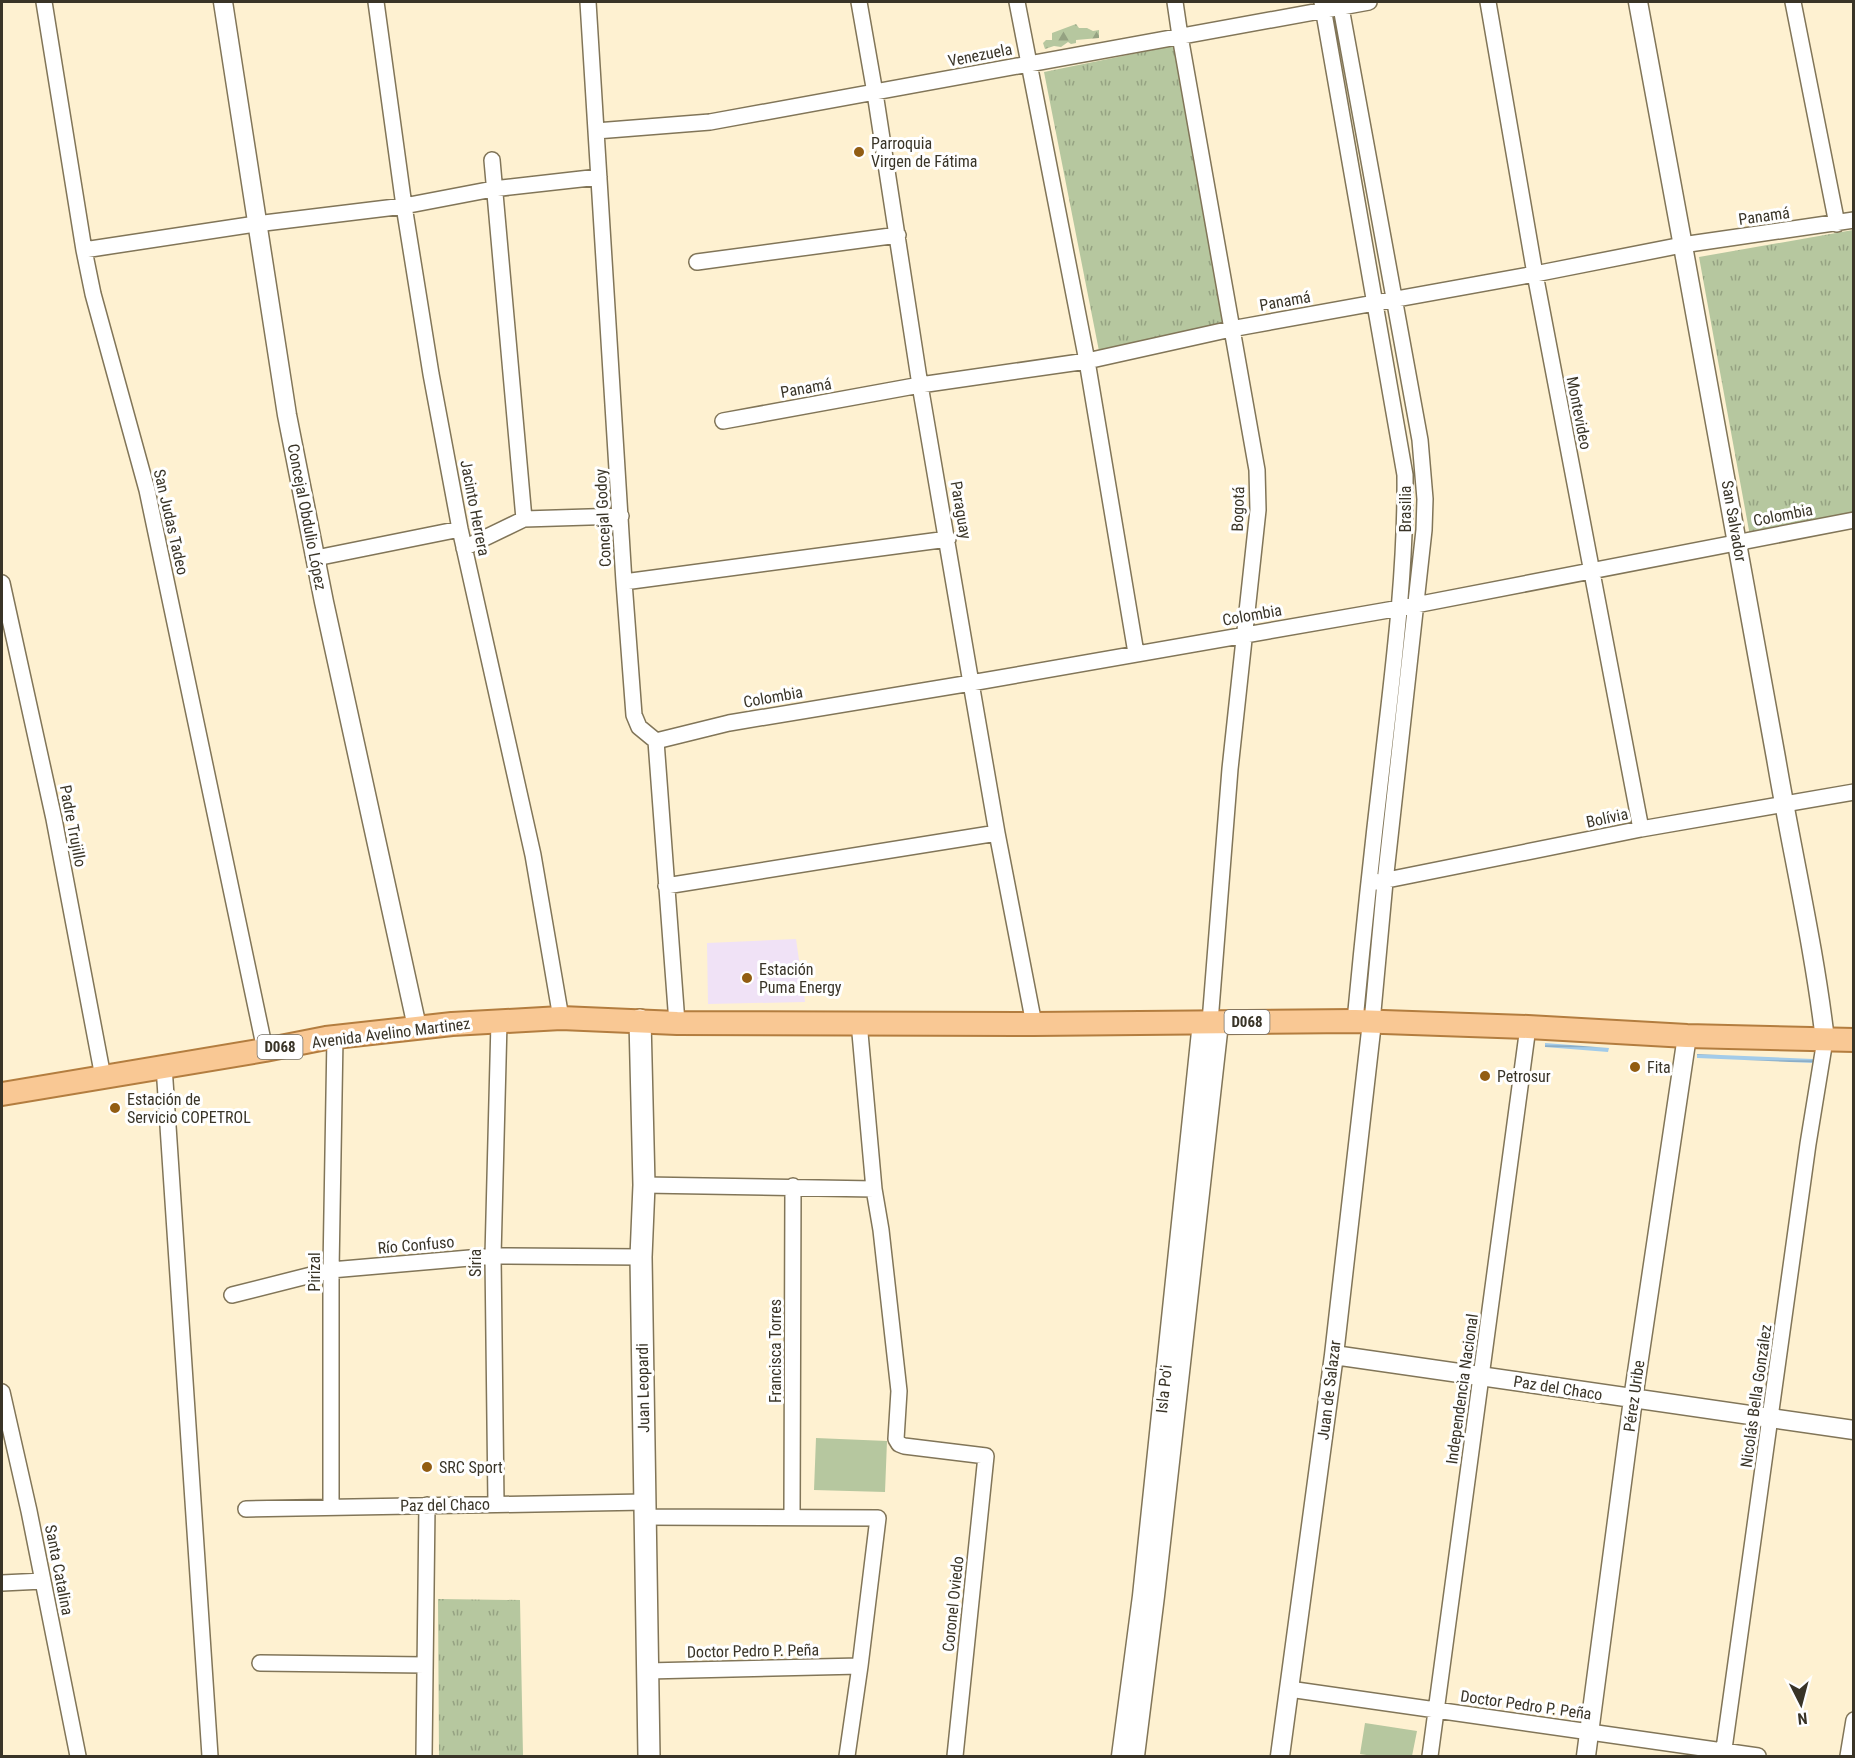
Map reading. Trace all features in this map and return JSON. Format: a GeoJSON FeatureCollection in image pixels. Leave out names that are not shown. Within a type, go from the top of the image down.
{"type":"FeatureCollection","features":[{"type":"Feature","properties":{"kind":"main road","name":"Avenida Avelino Martinez"},"geometry":{"type":"LineString","coordinates":[[2,1094],[335,1037],[417,1027],[561,1018],[640,1020]]}},
{"type":"Feature","properties":{"kind":"main road","name":"D068"},"geometry":{"type":"LineString","coordinates":[[640,1020],[677,1023],[1034,1024],[1364,1022],[1528,1027],[1687,1036],[1854,1040]]}},
{"type":"Feature","properties":{"kind":"main road","name":"Juan Leopardi"},"geometry":{"type":"LineString","coordinates":[[640,1020],[644,1185],[641,1257],[649,1756]]}},
{"type":"Feature","properties":{"kind":"street","name":"San Judas Tadeo"},"geometry":{"type":"LineString","coordinates":[[44,2],[93,294],[147,490],[265,1050]]}},
{"type":"Feature","properties":{"kind":"street","name":"Concejal Obdulio López"},"geometry":{"type":"LineString","coordinates":[[223,2],[287,415],[417,1027]]}},
{"type":"Feature","properties":{"kind":"street","name":"Jacinto Herrera"},"geometry":{"type":"LineString","coordinates":[[376,2],[404,206],[431,374],[464,548],[533,855],[561,1018]]}},
{"type":"Feature","properties":{"kind":"street","name":"Concejal Godoy"},"geometry":{"type":"LineString","coordinates":[[588,2],[634,715],[639,727],[656,741]]}},
{"type":"Feature","properties":{"kind":"street","name":"Paraguay"},"geometry":{"type":"LineString","coordinates":[[859,2],[898,235],[920,385],[971,683],[1034,1024]]}},
{"type":"Feature","properties":{"kind":"street"},"geometry":{"type":"LineString","coordinates":[[1017,2],[1087,361],[1136,653]]}},
{"type":"Feature","properties":{"kind":"street","name":"Bogotá"},"geometry":{"type":"LineString","coordinates":[[1175,2],[1257,470],[1258,510],[1230,769],[1210,1022]]}},
{"type":"Feature","properties":{"kind":"street","name":"Venezuela"},"geometry":{"type":"LineString","coordinates":[[596,131],[710,122],[1180,36],[1323,5],[1369,2]]}},
{"type":"Feature","properties":{"kind":"street","name":"Montevideo"},"geometry":{"type":"LineString","coordinates":[[1488,2],[1535,274],[1641,829]]}},
{"type":"Feature","properties":{"kind":"street","name":"San Salvador"},"geometry":{"type":"LineString","coordinates":[[1638,2],[1738,542],[1784,806],[1818,979],[1825,1040]]}},
{"type":"Feature","properties":{"kind":"street"},"geometry":{"type":"LineString","coordinates":[[1793,2],[1837,224]]}},
{"type":"Feature","properties":{"kind":"street","name":"Brasilia"},"geometry":{"type":"LineString","coordinates":[[1340,4],[1396,300],[1420,440],[1425,499],[1417,604],[1385,882],[1364,1022]]}},
{"type":"Feature","properties":{"kind":"street","name":"Brasilia"},"geometry":{"type":"LineString","coordinates":[[1323,5],[1405,476],[1405,532],[1400,608],[1368,883],[1364,1022]]}},
{"type":"Feature","properties":{"kind":"street"},"geometry":{"type":"LineString","coordinates":[[1348,150],[1367,147]]}},
{"type":"Feature","properties":{"kind":"street"},"geometry":{"type":"LineString","coordinates":[[492,160],[524,519]]}},
{"type":"Feature","properties":{"kind":"street"},"geometry":{"type":"LineString","coordinates":[[84,250],[256,224],[404,206],[493,189],[599,177]]}},
{"type":"Feature","properties":{"kind":"street","name":"Panamá"},"geometry":{"type":"LineString","coordinates":[[723,421],[920,385],[1087,361],[1231,328],[1396,300],[1682,245],[1854,220]]}},
{"type":"Feature","properties":{"kind":"street"},"geometry":{"type":"LineString","coordinates":[[697,262],[898,235]]}},
{"type":"Feature","properties":{"kind":"street"},"geometry":{"type":"LineString","coordinates":[[464,548],[524,519],[621,516]]}},
{"type":"Feature","properties":{"kind":"street","name":"Colombia"},"geometry":{"type":"LineString","coordinates":[[656,741],[729,723],[1400,608],[1854,520]]}},
{"type":"Feature","properties":{"kind":"street"},"geometry":{"type":"LineString","coordinates":[[316,558],[460,529]]}},
{"type":"Feature","properties":{"kind":"street"},"geometry":{"type":"LineString","coordinates":[[624,582],[948,539]]}},
{"type":"Feature","properties":{"kind":"street","name":"Padre Trujillo"},"geometry":{"type":"LineString","coordinates":[[2,583],[54,819],[103,1077]]}},
{"type":"Feature","properties":{"kind":"street"},"geometry":{"type":"LineString","coordinates":[[1387,722],[1403,724]]}},
{"type":"Feature","properties":{"kind":"street"},"geometry":{"type":"LineString","coordinates":[[656,741],[677,1023]]}},
{"type":"Feature","properties":{"kind":"street","name":"Bolívia"},"geometry":{"type":"LineString","coordinates":[[1368,883],[1385,882],[1641,829],[1784,806],[1854,792]]}},
{"type":"Feature","properties":{"kind":"street"},"geometry":{"type":"LineString","coordinates":[[666,886],[997,833]]}},
{"type":"Feature","properties":{"kind":"street","name":"Siria"},"geometry":{"type":"LineString","coordinates":[[496,1504],[493,1256],[499,1022]]}},
{"type":"Feature","properties":{"kind":"street"},"geometry":{"type":"LineString","coordinates":[[644,1185],[874,1189],[859,1022]]}},
{"type":"Feature","properties":{"kind":"street","name":"Isla Po'i"},"geometry":{"type":"LineString","coordinates":[[1121,1756],[1210,1022]]}},
{"type":"Feature","properties":{"kind":"street","name":"Isla Po'i"},"geometry":{"type":"LineString","coordinates":[[1135,1756],[1157,1585],[1210,1022]]}},
{"type":"Feature","properties":{"kind":"street","name":"Juan de Salazar"},"geometry":{"type":"LineString","coordinates":[[1280,1756],[1334,1355],[1364,1022]]}},
{"type":"Feature","properties":{"kind":"street","name":"Independencia Nacional"},"geometry":{"type":"LineString","coordinates":[[1430,1756],[1528,1027]]}},
{"type":"Feature","properties":{"kind":"street","name":"Pérez Uribe"},"geometry":{"type":"LineString","coordinates":[[1586,1756],[1633,1399],[1687,1036]]}},
{"type":"Feature","properties":{"kind":"street","name":"Pirizal"},"geometry":{"type":"LineString","coordinates":[[331,1506],[335,1037]]}},
{"type":"Feature","properties":{"kind":"street","name":"Nicolás Bella González"},"geometry":{"type":"LineString","coordinates":[[1724,1755],[1808,1144],[1825,1040]]}},
{"type":"Feature","properties":{"kind":"street"},"geometry":{"type":"LineString","coordinates":[[164,1066],[210,1756]]}},
{"type":"Feature","properties":{"kind":"street","name":"Francisca Torres"},"geometry":{"type":"LineString","coordinates":[[792,1516],[793,1186]]}},
{"type":"Feature","properties":{"kind":"street","name":"Coronel Oviedo"},"geometry":{"type":"LineString","coordinates":[[874,1189],[881,1230],[899,1391],[898,1441],[904,1446],[986,1456],[955,1756]]}},
{"type":"Feature","properties":{"kind":"street","name":"Río Confuso"},"geometry":{"type":"LineString","coordinates":[[232,1295],[332,1270],[493,1256],[641,1257]]}},
{"type":"Feature","properties":{"kind":"street","name":"Paz del Chaco"},"geometry":{"type":"LineString","coordinates":[[1334,1355],[1854,1430]]}},
{"type":"Feature","properties":{"kind":"street","name":"Santa Catalina"},"geometry":{"type":"LineString","coordinates":[[2,1396],[43,1581],[78,1756]]}},
{"type":"Feature","properties":{"kind":"street","name":"Paz del Chaco"},"geometry":{"type":"LineString","coordinates":[[246,1509],[496,1504],[878,1518],[860,1666]]}},
{"type":"Feature","properties":{"kind":"street"},"geometry":{"type":"LineString","coordinates":[[424,1756],[427,1505]]}},
{"type":"Feature","properties":{"kind":"street"},"geometry":{"type":"LineString","coordinates":[[2,1583],[43,1581]]}},
{"type":"Feature","properties":{"kind":"street"},"geometry":{"type":"LineString","coordinates":[[260,1663],[425,1665]]}},
{"type":"Feature","properties":{"kind":"street"},"geometry":{"type":"LineString","coordinates":[[846,1756],[860,1666]]}},
{"type":"Feature","properties":{"kind":"street","name":"Doctor Pedro P. Peña"},"geometry":{"type":"LineString","coordinates":[[647,1671],[860,1666]]}},
{"type":"Feature","properties":{"kind":"street","name":"Doctor Pedro P. Peña"},"geometry":{"type":"LineString","coordinates":[[1289,1689],[1590,1732],[1724,1755],[1758,1756]]}},
{"type":"Feature","properties":{"kind":"street"},"geometry":{"type":"LineString","coordinates":[[1848,1756],[1854,1720]]}},
{"type":"Feature","properties":{"kind":"shaded area"},"geometry":{"type":"Polygon","coordinates":[[[796,939],[805,1002],[708,1004],[707,943],[796,939]]]}},
{"type":"Feature","properties":{"kind":"green space"},"geometry":{"type":"Polygon","coordinates":[[[1076,24],[1079,28],[1099,30],[1099,38],[1076,40],[1076,43],[1068,42],[1061,47],[1054,46],[1045,49],[1043,43],[1046,40],[1052,40],[1052,33],[1076,24]]]}},
{"type":"Feature","properties":{"kind":"green space"},"geometry":{"type":"Polygon","coordinates":[[[1177,45],[1230,322],[1099,351],[1044,72],[1177,45]]]}},
{"type":"Feature","properties":{"kind":"green space"},"geometry":{"type":"Polygon","coordinates":[[[1853,230],[1853,516],[1750,536],[1699,257],[1853,230]]]}},
{"type":"Feature","properties":{"kind":"green space"},"geometry":{"type":"Polygon","coordinates":[[[816,1438],[887,1441],[885,1492],[814,1490],[816,1438]]]}},
{"type":"Feature","properties":{"kind":"green space"},"geometry":{"type":"Polygon","coordinates":[[[438,1599],[520,1600],[523,1756],[439,1756],[438,1599]]]}},
{"type":"Feature","properties":{"kind":"green space"},"geometry":{"type":"Polygon","coordinates":[[[1365,1723],[1417,1731],[1412,1756],[1360,1754],[1365,1723]]]}},
{"type":"Feature","properties":{"kind":"water"},"geometry":{"type":"Polygon","coordinates":[[[1545,1043],[1609,1048],[1608,1052],[1545,1047],[1545,1043]]]}},
{"type":"Feature","properties":{"kind":"water"},"geometry":{"type":"Polygon","coordinates":[[[1697,1054],[1813,1059],[1813,1063],[1697,1058],[1697,1054]]]}},
{"type":"Feature","properties":{"kind":"place","name":"Parroquia Virgen de Fátima"},"geometry":{"type":"Point","coordinates":[859,152]}},
{"type":"Feature","properties":{"kind":"place","name":"Estación Puma Energy"},"geometry":{"type":"Point","coordinates":[747,978]}},
{"type":"Feature","properties":{"kind":"place","name":"Fita"},"geometry":{"type":"Point","coordinates":[1635,1067]}},
{"type":"Feature","properties":{"kind":"place","name":"Petrosur"},"geometry":{"type":"Point","coordinates":[1485,1076]}},
{"type":"Feature","properties":{"kind":"place","name":"Estación de Servicio COPETROL"},"geometry":{"type":"Point","coordinates":[115,1108]}},
{"type":"Feature","properties":{"kind":"place","name":"SRC Sport"},"geometry":{"type":"Point","coordinates":[427,1467]}}]}
